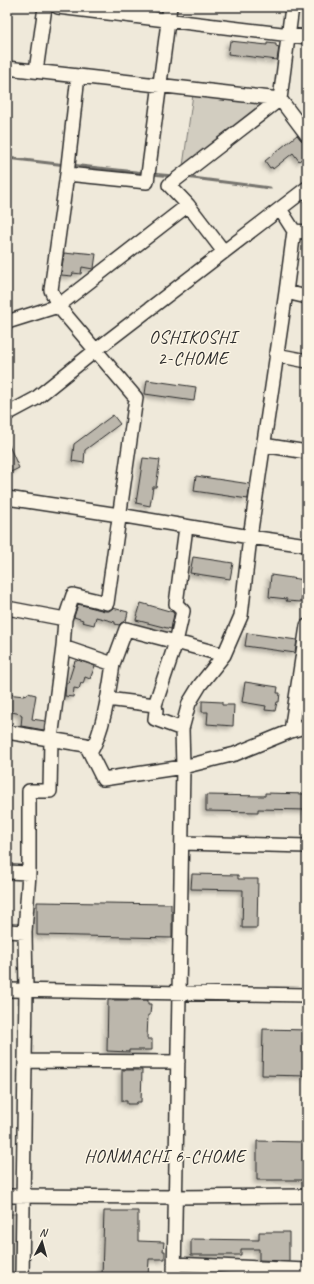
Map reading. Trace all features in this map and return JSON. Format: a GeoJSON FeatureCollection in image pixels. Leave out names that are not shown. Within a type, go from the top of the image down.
{"type":"FeatureCollection","features":[{"type":"Feature","properties":{"kind":"street"},"geometry":{"type":"LineString","coordinates":[[36,71],[44,7]]}},
{"type":"Feature","properties":{"kind":"street"},"geometry":{"type":"LineString","coordinates":[[58,7],[169,13],[307,37]]}},
{"type":"Feature","properties":{"kind":"street"},"geometry":{"type":"LineString","coordinates":[[67,168],[175,180],[280,99],[292,7]]}},
{"type":"Feature","properties":{"kind":"street"},"geometry":{"type":"LineString","coordinates":[[148,177],[169,13]]}},
{"type":"Feature","properties":{"kind":"street"},"geometry":{"type":"LineString","coordinates":[[7,68],[280,99],[307,135]]}},
{"type":"Feature","properties":{"kind":"street"},"geometry":{"type":"LineString","coordinates":[[22,1277],[26,990],[25,932],[29,873],[30,791],[50,791],[51,739],[65,620],[73,595],[107,603],[136,398],[58,306],[51,290],[78,76]]}},
{"type":"Feature","properties":{"kind":"street"},"geometry":{"type":"LineString","coordinates":[[175,180],[188,205],[224,252]]}},
{"type":"Feature","properties":{"kind":"street"},"geometry":{"type":"LineString","coordinates":[[7,414],[35,398],[307,188]]}},
{"type":"Feature","properties":{"kind":"street"},"geometry":{"type":"LineString","coordinates":[[7,322],[58,306],[188,205]]}},
{"type":"Feature","properties":{"kind":"street"},"geometry":{"type":"LineString","coordinates":[[280,209],[301,231],[286,292],[276,355],[250,537],[241,616],[224,655],[188,703],[182,729],[182,843],[174,1271],[307,1270]]}},
{"type":"Feature","properties":{"kind":"street"},"geometry":{"type":"LineString","coordinates":[[286,292],[307,297]]}},
{"type":"Feature","properties":{"kind":"street"},"geometry":{"type":"LineString","coordinates":[[276,355],[307,361]]}},
{"type":"Feature","properties":{"kind":"street"},"geometry":{"type":"LineString","coordinates":[[263,445],[307,452]]}},
{"type":"Feature","properties":{"kind":"street"},"geometry":{"type":"LineString","coordinates":[[7,498],[307,545]]}},
{"type":"Feature","properties":{"kind":"street"},"geometry":{"type":"LineString","coordinates":[[182,729],[155,719],[155,705],[176,642],[183,611],[176,604],[186,527]]}},
{"type":"Feature","properties":{"kind":"street"},"geometry":{"type":"LineString","coordinates":[[7,608],[65,620]]}},
{"type":"Feature","properties":{"kind":"street"},"geometry":{"type":"LineString","coordinates":[[291,731],[307,626]]}},
{"type":"Feature","properties":{"kind":"street"},"geometry":{"type":"LineString","coordinates":[[90,753],[95,745],[107,699],[113,664],[126,629],[224,655]]}},
{"type":"Feature","properties":{"kind":"street"},"geometry":{"type":"LineString","coordinates":[[63,647],[113,664]]}},
{"type":"Feature","properties":{"kind":"street"},"geometry":{"type":"LineString","coordinates":[[107,699],[155,705]]}},
{"type":"Feature","properties":{"kind":"street"},"geometry":{"type":"LineString","coordinates":[[7,732],[86,745],[103,779],[183,767],[235,754],[307,726]]}},
{"type":"Feature","properties":{"kind":"street"},"geometry":{"type":"LineString","coordinates":[[182,843],[307,846]]}},
{"type":"Feature","properties":{"kind":"street"},"geometry":{"type":"LineString","coordinates":[[7,872],[29,873]]}},
{"type":"Feature","properties":{"kind":"street"},"geometry":{"type":"LineString","coordinates":[[7,931],[25,932]]}},
{"type":"Feature","properties":{"kind":"street"},"geometry":{"type":"LineString","coordinates":[[7,990],[307,995]]}},
{"type":"Feature","properties":{"kind":"street"},"geometry":{"type":"LineString","coordinates":[[25,1062],[178,1062]]}},
{"type":"Feature","properties":{"kind":"street"},"geometry":{"type":"LineString","coordinates":[[7,1196],[307,1196]]}},
{"type":"Feature","properties":{"kind":"shaded area"},"geometry":{"type":"Polygon","coordinates":[[[193,94],[259,102],[261,106],[183,166],[193,94]]]}},
{"type":"Feature","properties":{"kind":"shaded area"},"geometry":{"type":"Polygon","coordinates":[[[7,1214],[19,1214],[18,1277],[7,1277],[7,1214]]]}},
{"type":"Feature","properties":{"kind":"building"},"geometry":{"type":"Polygon","coordinates":[[[230,41],[267,45],[267,43],[276,44],[276,46],[279,47],[277,60],[228,54],[230,41]]]}},
{"type":"Feature","properties":{"kind":"building"},"geometry":{"type":"Polygon","coordinates":[[[297,135],[301,140],[307,143],[307,155],[299,161],[293,153],[273,169],[272,167],[270,168],[265,161],[297,135]]]}},
{"type":"Feature","properties":{"kind":"building"},"geometry":{"type":"Polygon","coordinates":[[[74,252],[96,254],[94,268],[82,267],[81,274],[73,273],[72,276],[61,275],[64,253],[74,254],[74,252]]]}},
{"type":"Feature","properties":{"kind":"building"},"geometry":{"type":"Polygon","coordinates":[[[147,380],[196,387],[194,401],[145,394],[147,380]]]}},
{"type":"Feature","properties":{"kind":"building"},"geometry":{"type":"Polygon","coordinates":[[[113,415],[120,424],[85,450],[84,463],[72,461],[74,444],[113,415]]]}},
{"type":"Feature","properties":{"kind":"building"},"geometry":{"type":"Polygon","coordinates":[[[7,441],[19,468],[7,474],[7,441]]]}},
{"type":"Feature","properties":{"kind":"building"},"geometry":{"type":"Polygon","coordinates":[[[143,458],[160,460],[156,487],[153,487],[150,506],[136,503],[143,458]]]}},
{"type":"Feature","properties":{"kind":"building"},"geometry":{"type":"Polygon","coordinates":[[[196,476],[250,484],[248,499],[194,491],[196,476]]]}},
{"type":"Feature","properties":{"kind":"building"},"geometry":{"type":"Polygon","coordinates":[[[193,557],[233,563],[230,579],[190,573],[193,557]]]}},
{"type":"Feature","properties":{"kind":"building"},"geometry":{"type":"Polygon","coordinates":[[[271,575],[305,580],[301,602],[286,601],[287,599],[269,597],[271,575]]]}},
{"type":"Feature","properties":{"kind":"building"},"geometry":{"type":"Polygon","coordinates":[[[141,603],[173,612],[174,614],[171,629],[136,620],[141,603]]]}},
{"type":"Feature","properties":{"kind":"building"},"geometry":{"type":"Polygon","coordinates":[[[78,604],[105,611],[109,611],[113,608],[128,612],[126,621],[119,625],[115,624],[115,622],[96,617],[94,625],[82,622],[83,620],[74,617],[78,604]]]}},
{"type":"Feature","properties":{"kind":"building"},"geometry":{"type":"Polygon","coordinates":[[[247,633],[297,640],[295,653],[245,646],[247,633]]]}},
{"type":"Feature","properties":{"kind":"building"},"geometry":{"type":"Polygon","coordinates":[[[78,660],[95,666],[90,679],[85,677],[83,684],[81,683],[79,689],[74,688],[73,697],[65,696],[66,683],[68,683],[75,661],[78,660]]]}},
{"type":"Feature","properties":{"kind":"building"},"geometry":{"type":"Polygon","coordinates":[[[245,682],[278,687],[277,693],[280,693],[279,702],[277,702],[275,711],[265,710],[266,706],[242,702],[245,682]]]}},
{"type":"Feature","properties":{"kind":"building"},"geometry":{"type":"Polygon","coordinates":[[[28,693],[36,695],[32,719],[45,721],[44,730],[21,726],[21,714],[7,711],[7,694],[24,696],[24,694],[27,695],[28,693]]]}},
{"type":"Feature","properties":{"kind":"building"},"geometry":{"type":"Polygon","coordinates":[[[202,701],[222,702],[222,705],[234,705],[233,726],[207,724],[208,712],[202,712],[202,701]]]}},
{"type":"Feature","properties":{"kind":"building"},"geometry":{"type":"Polygon","coordinates":[[[265,793],[307,794],[307,810],[258,809],[258,812],[206,811],[206,795],[265,796],[265,793]]]}},
{"type":"Feature","properties":{"kind":"building"},"geometry":{"type":"Polygon","coordinates":[[[192,874],[238,875],[238,879],[258,879],[257,928],[242,928],[243,890],[191,889],[192,874]]]}},
{"type":"Feature","properties":{"kind":"building"},"geometry":{"type":"Polygon","coordinates":[[[37,902],[171,904],[172,938],[37,935],[37,902]]]}},
{"type":"Feature","properties":{"kind":"building"},"geometry":{"type":"Polygon","coordinates":[[[108,1000],[148,1000],[148,1004],[151,1004],[150,1015],[148,1015],[147,1039],[152,1039],[152,1050],[129,1050],[129,1052],[107,1051],[108,1000]]]}},
{"type":"Feature","properties":{"kind":"building"},"geometry":{"type":"Polygon","coordinates":[[[263,1029],[307,1030],[307,1076],[262,1075],[263,1029]]]}},
{"type":"Feature","properties":{"kind":"building"},"geometry":{"type":"Polygon","coordinates":[[[122,1070],[142,1070],[141,1102],[137,1102],[136,1104],[127,1104],[127,1101],[122,1101],[122,1070]]]}},
{"type":"Feature","properties":{"kind":"building"},"geometry":{"type":"Polygon","coordinates":[[[257,1141],[307,1142],[307,1180],[257,1180],[257,1141]]]}},
{"type":"Feature","properties":{"kind":"building"},"geometry":{"type":"Polygon","coordinates":[[[104,1211],[138,1211],[138,1241],[164,1242],[163,1251],[165,1251],[165,1259],[149,1259],[148,1277],[102,1277],[104,1211]]]}},
{"type":"Feature","properties":{"kind":"building"},"geometry":{"type":"Polygon","coordinates":[[[259,1232],[289,1232],[289,1261],[259,1260],[259,1249],[241,1249],[241,1255],[191,1255],[191,1239],[259,1240],[259,1232]]]}},
{"type":"Feature","properties":{"kind":"waterway"},"geometry":{"type":"LineString","coordinates":[[7,158],[66,165]]}},
{"type":"Feature","properties":{"kind":"waterway"},"geometry":{"type":"LineString","coordinates":[[71,165],[145,173]]}},
{"type":"Feature","properties":{"kind":"waterway"},"geometry":{"type":"LineString","coordinates":[[151,174],[173,176]]}},
{"type":"Feature","properties":{"kind":"waterway"},"geometry":{"type":"LineString","coordinates":[[185,177],[270,188]]}},
{"type":"Feature","properties":{"kind":"district","name":"OSHIKOSHI 2-CHOME"},"geometry":{"type":"Point","coordinates":[193,347]}},
{"type":"Feature","properties":{"kind":"district","name":"HONMACHI 6-CHOME"},"geometry":{"type":"Point","coordinates":[165,1156]}}]}
